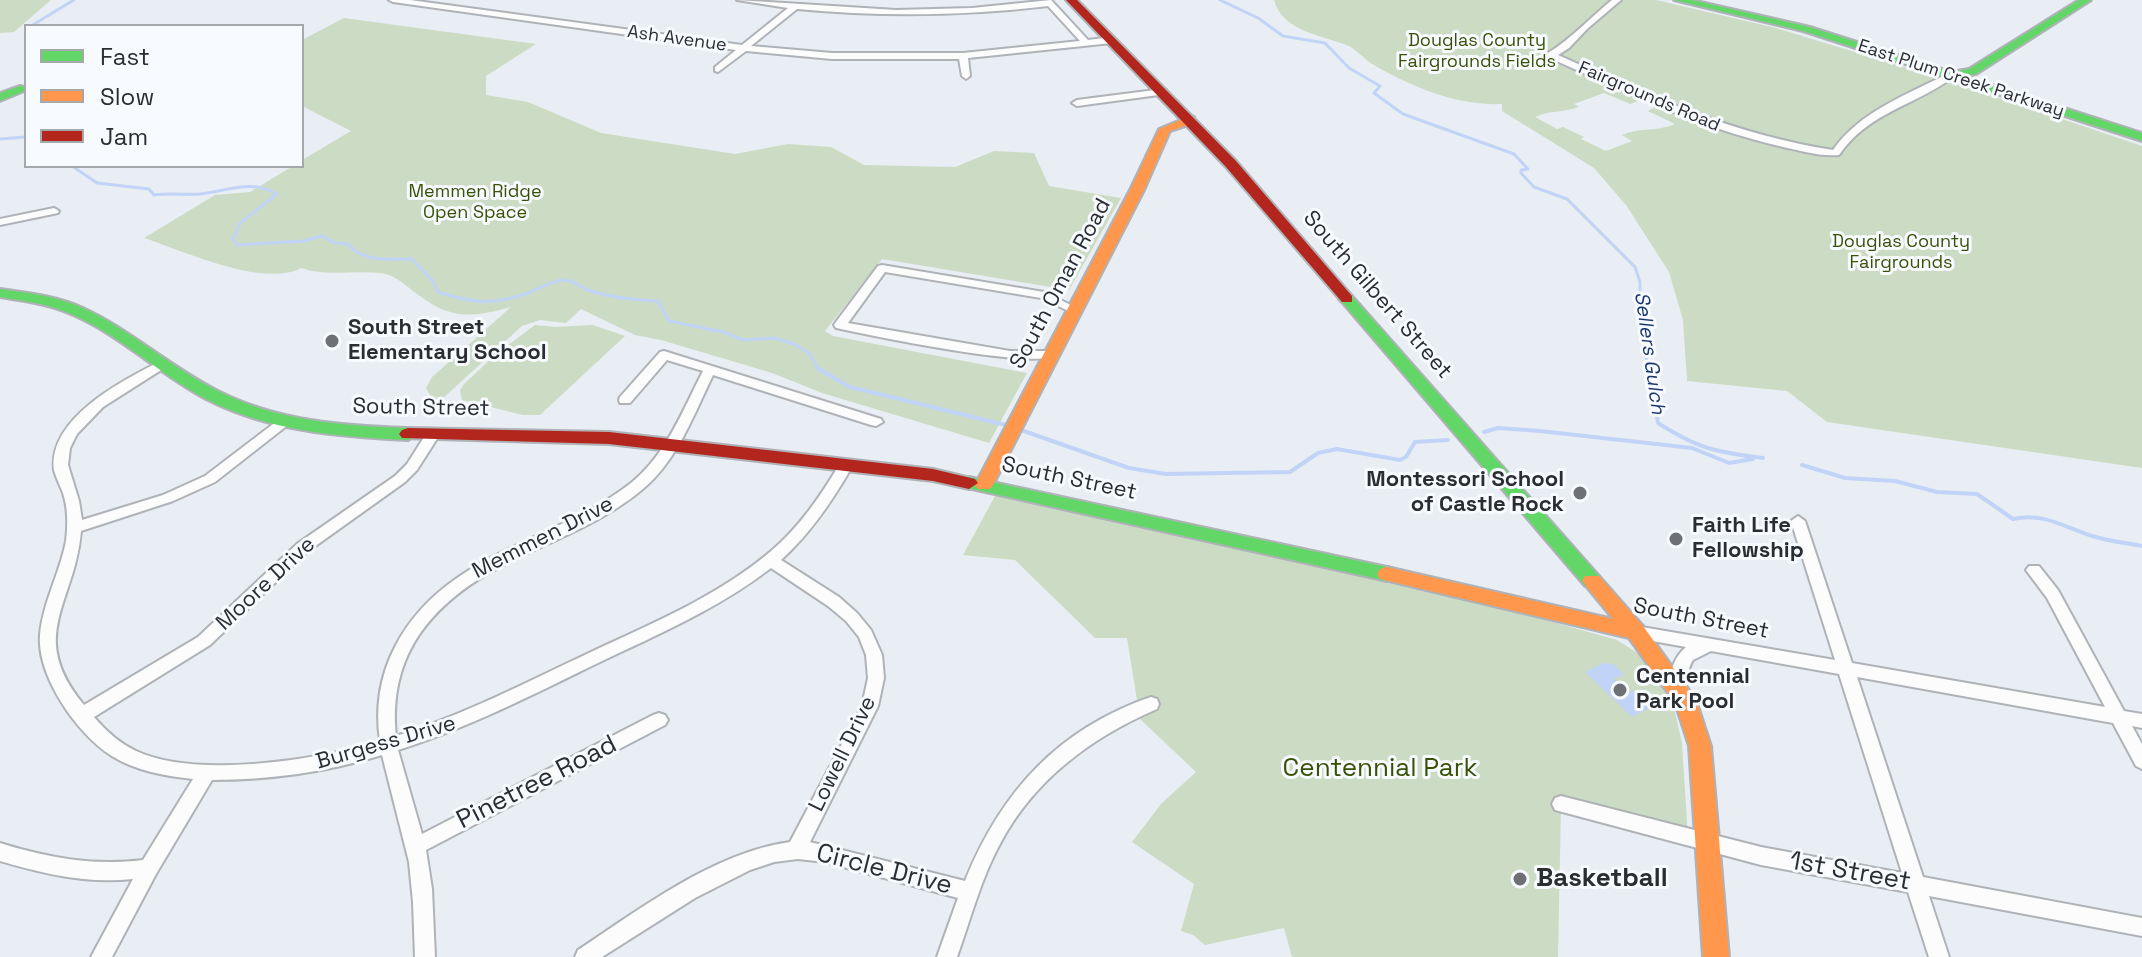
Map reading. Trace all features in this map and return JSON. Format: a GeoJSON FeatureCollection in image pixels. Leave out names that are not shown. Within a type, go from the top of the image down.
{"type":"FeatureCollection","features":[{"type":"Feature","properties":{"kind":"street","name":"Ash Avenue"},"geometry":{"type":"LineString","coordinates":[[393,0],[743,48],[832,56],[963,56],[1112,40]]}},
{"type":"Feature","properties":{"kind":"street"},"geometry":{"type":"LineString","coordinates":[[443,7],[455,0]]}},
{"type":"Feature","properties":{"kind":"street"},"geometry":{"type":"LineString","coordinates":[[741,0],[794,7],[935,14],[1048,2],[1086,43]]}},
{"type":"Feature","properties":{"kind":"street","name":"South Gilbert Street"},"geometry":{"type":"LineString","coordinates":[[1071,0],[1190,120],[1589,576],[1678,688],[1694,723],[1700,746],[1716,957]]}},
{"type":"Feature","properties":{"kind":"street","name":"Fairgrounds Road"},"geometry":{"type":"LineString","coordinates":[[1617,0],[1566,46],[1551,55],[1698,120],[1787,146],[1836,153],[1845,139],[1866,123],[1952,75]]}},
{"type":"Feature","properties":{"kind":"street","name":"East Plum Creek Parkway"},"geometry":{"type":"LineString","coordinates":[[1679,0],[1780,22]]}},
{"type":"Feature","properties":{"kind":"street","name":"East Plum Creek Parkway"},"geometry":{"type":"LineString","coordinates":[[1701,0],[1952,75],[2142,137]]}},
{"type":"Feature","properties":{"kind":"street"},"geometry":{"type":"LineString","coordinates":[[2068,0],[1957,64],[1950,69],[1952,75],[1972,72],[2086,0]]}},
{"type":"Feature","properties":{"kind":"street"},"geometry":{"type":"LineString","coordinates":[[718,69],[794,7]]}},
{"type":"Feature","properties":{"kind":"street"},"geometry":{"type":"LineString","coordinates":[[963,56],[966,76]]}},
{"type":"Feature","properties":{"kind":"street"},"geometry":{"type":"LineString","coordinates":[[0,97],[20,89]]}},
{"type":"Feature","properties":{"kind":"street"},"geometry":{"type":"LineString","coordinates":[[1077,103],[1163,92]]}},
{"type":"Feature","properties":{"kind":"street","name":"South Oman Road"},"geometry":{"type":"LineString","coordinates":[[984,485],[1018,414],[1137,190],[1165,129],[1190,120]]}},
{"type":"Feature","properties":{"kind":"street"},"geometry":{"type":"LineString","coordinates":[[0,222],[54,211]]}},
{"type":"Feature","properties":{"kind":"street"},"geometry":{"type":"LineString","coordinates":[[1049,355],[1010,355],[840,325],[882,268],[1044,295],[1073,309]]}},
{"type":"Feature","properties":{"kind":"street","name":"South Street"},"geometry":{"type":"LineString","coordinates":[[0,293],[40,299],[78,311],[225,401],[286,421],[356,432],[554,435],[671,443],[984,485],[1636,632],[2142,721]]}},
{"type":"Feature","properties":{"kind":"street"},"geometry":{"type":"LineString","coordinates":[[625,400],[664,355],[876,422]]}},
{"type":"Feature","properties":{"kind":"street","name":"Burgess Drive"},"geometry":{"type":"LineString","coordinates":[[163,365],[129,382],[96,406],[77,426],[65,445],[61,464],[73,503],[74,528],[68,563],[53,604],[47,646],[54,675],[104,741],[129,757],[159,767],[207,772],[297,767],[387,747],[455,725],[697,608],[770,560],[814,516],[846,465]]}},
{"type":"Feature","properties":{"kind":"street","name":"Memmen Drive"},"geometry":{"type":"LineString","coordinates":[[425,957],[423,891],[416,846],[387,747],[391,676],[417,624],[436,601],[466,577],[498,558],[617,502],[660,463],[710,369]]}},
{"type":"Feature","properties":{"kind":"street"},"geometry":{"type":"LineString","coordinates":[[74,528],[168,498],[210,479],[286,421]]}},
{"type":"Feature","properties":{"kind":"street","name":"Moore Drive"},"geometry":{"type":"LineString","coordinates":[[82,715],[204,641],[281,565],[400,479],[412,467],[433,434]]}},
{"type":"Feature","properties":{"kind":"street"},"geometry":{"type":"LineString","coordinates":[[1798,521],[1939,957]]}},
{"type":"Feature","properties":{"kind":"street","name":"Lowell Drive"},"geometry":{"type":"LineString","coordinates":[[770,560],[856,620],[876,654],[875,686],[870,706],[796,850]]}},
{"type":"Feature","properties":{"kind":"street"},"geometry":{"type":"LineString","coordinates":[[2034,570],[2053,594],[2142,761]]}},
{"type":"Feature","properties":{"kind":"street"},"geometry":{"type":"LineString","coordinates":[[1561,613],[1576,612],[1589,605],[1594,595],[1589,576]]}},
{"type":"Feature","properties":{"kind":"street"},"geometry":{"type":"LineString","coordinates":[[1678,688],[1680,666],[1686,654],[1696,648],[1713,646]]}},
{"type":"Feature","properties":{"kind":"street"},"geometry":{"type":"LineString","coordinates":[[947,957],[995,835],[1010,812],[1042,774],[1084,740],[1124,715],[1151,704]]}},
{"type":"Feature","properties":{"kind":"street","name":"Pinetree Road"},"geometry":{"type":"LineString","coordinates":[[416,846],[659,720]]}},
{"type":"Feature","properties":{"kind":"street"},"geometry":{"type":"LineString","coordinates":[[101,957],[149,868],[207,772]]}},
{"type":"Feature","properties":{"kind":"street","name":"1st Street"},"geometry":{"type":"LineString","coordinates":[[1561,804],[1707,843],[2142,927]]}},
{"type":"Feature","properties":{"kind":"street","name":"Circle Drive"},"geometry":{"type":"LineString","coordinates":[[585,957],[674,898],[751,861],[796,850],[829,854],[971,892]]}},
{"type":"Feature","properties":{"kind":"street"},"geometry":{"type":"LineString","coordinates":[[0,852],[89,873],[149,868]]}},
{"type":"Feature","properties":{"kind":"green space"},"geometry":{"type":"Polygon","coordinates":[[[0,0],[51,0],[14,32],[0,33],[0,0]]]}},
{"type":"Feature","properties":{"kind":"green space","name":"Douglas County Fairgrounds"},"geometry":{"type":"Polygon","coordinates":[[[1274,0],[1656,0],[1776,28],[1953,82],[2142,146],[2142,468],[1827,422],[1787,391],[1687,381],[1683,320],[1669,272],[1626,205],[1594,168],[1502,111],[1502,104],[1468,102],[1419,88],[1374,65],[1349,46],[1295,26],[1279,11],[1274,0]],[[1604,93],[1574,104],[1579,107],[1535,117],[1557,129],[1563,127],[1584,137],[1581,139],[1606,151],[1632,141],[1622,135],[1675,124],[1648,111],[1656,106],[1641,100],[1630,104],[1604,93]]]}},
{"type":"Feature","properties":{"kind":"green space","name":"Memmen Ridge Open Space"},"geometry":{"type":"Polygon","coordinates":[[[344,18],[536,44],[486,76],[486,95],[528,102],[601,133],[735,154],[788,144],[831,147],[864,165],[955,167],[994,151],[1034,153],[1049,186],[1121,198],[1069,290],[882,259],[825,331],[833,336],[1027,373],[989,443],[822,393],[772,373],[635,335],[581,309],[566,323],[540,320],[522,326],[441,400],[432,398],[426,388],[432,377],[511,307],[471,315],[448,312],[386,274],[321,272],[301,268],[285,273],[245,271],[144,238],[215,195],[250,192],[290,168],[304,168],[304,159],[351,131],[304,107],[304,39],[344,18]]]}},
{"type":"Feature","properties":{"kind":"green space"},"geometry":{"type":"Polygon","coordinates":[[[535,325],[593,325],[625,336],[540,415],[523,415],[462,400],[460,390],[464,384],[495,355],[535,325]]]}},
{"type":"Feature","properties":{"kind":"green space","name":"Centennial Park"},"geometry":{"type":"Polygon","coordinates":[[[995,496],[1514,611],[1617,640],[1639,654],[1668,694],[1674,708],[1682,743],[1688,838],[1561,805],[1558,957],[1292,957],[1284,928],[1205,945],[1193,935],[1181,931],[1194,884],[1132,842],[1161,804],[1196,772],[1140,719],[1127,638],[1095,638],[1015,560],[963,555],[995,496]]]}},
{"type":"Feature","properties":{"kind":"water","name":"Centennial Park Pool"},"geometry":{"type":"Polygon","coordinates":[[[1603,663],[1613,664],[1624,674],[1614,679],[1625,690],[1641,692],[1655,705],[1632,717],[1585,672],[1603,663]]]}},
{"type":"Feature","properties":{"kind":"waterway"},"geometry":{"type":"LineString","coordinates":[[34,24],[74,0]]}},
{"type":"Feature","properties":{"kind":"waterway","name":"Sellers Gulch"},"geometry":{"type":"LineString","coordinates":[[1220,0],[1258,18],[1283,36],[1325,43],[1349,68],[1380,86],[1374,93],[1403,114],[1514,154],[1528,169],[1521,170],[1521,173],[1534,187],[1567,199],[1635,267],[1640,282],[1640,304],[1651,336],[1645,353],[1649,370]]}},
{"type":"Feature","properties":{"kind":"waterway"},"geometry":{"type":"LineString","coordinates":[[0,139],[24,137]]}},
{"type":"Feature","properties":{"kind":"waterway"},"geometry":{"type":"LineString","coordinates":[[75,168],[97,183],[149,189],[154,195],[200,194],[239,187],[258,187],[277,194],[240,223],[233,239],[237,245],[304,241],[322,236],[335,243],[348,244],[369,257],[412,259],[433,281],[438,292],[472,301],[504,300],[567,280],[608,295],[658,301],[669,321],[723,332],[743,340],[775,338],[794,344],[809,353],[818,369]]}},
{"type":"Feature","properties":{"kind":"waterway","name":"Sellers Gulch"},"geometry":{"type":"LineString","coordinates":[[1649,368],[1658,423],[1708,448],[1763,458]]}},
{"type":"Feature","properties":{"kind":"waterway"},"geometry":{"type":"LineString","coordinates":[[818,369],[850,387],[1010,426]]}},
{"type":"Feature","properties":{"kind":"waterway"},"geometry":{"type":"LineString","coordinates":[[1484,432],[1498,428],[1540,431],[1692,448],[1729,463],[1753,459]]}},
{"type":"Feature","properties":{"kind":"waterway"},"geometry":{"type":"LineString","coordinates":[[1018,429],[1129,468],[1166,474],[1290,472],[1318,453],[1337,449],[1400,460],[1406,457],[1415,442],[1448,440]]}},
{"type":"Feature","properties":{"kind":"waterway","name":"Sellers Gulch"},"geometry":{"type":"LineString","coordinates":[[1802,465],[1845,478],[1895,481],[1937,492],[1977,494],[2013,519],[2044,519],[2098,538],[2142,546]]}},
{"type":"Feature","properties":{"kind":"traffic: fast"},"geometry":{"type":"LineString","coordinates":[[1679,0],[1806,29],[2142,137]]}},
{"type":"Feature","properties":{"kind":"traffic: fast"},"geometry":{"type":"LineString","coordinates":[[1952,75],[1972,72],[2086,0]]}},
{"type":"Feature","properties":{"kind":"traffic: fast"},"geometry":{"type":"LineString","coordinates":[[0,97],[20,89]]}},
{"type":"Feature","properties":{"kind":"traffic: fast"},"geometry":{"type":"LineString","coordinates":[[0,293],[77,311],[212,395],[258,414],[333,429],[408,434]]}},
{"type":"Feature","properties":{"kind":"traffic: fast"},"geometry":{"type":"LineString","coordinates":[[1347,299],[1592,581]]}},
{"type":"Feature","properties":{"kind":"traffic: fast"},"geometry":{"type":"LineString","coordinates":[[969,483],[1387,574]]}},
{"type":"Feature","properties":{"kind":"traffic: slow"},"geometry":{"type":"LineString","coordinates":[[984,485],[1137,190],[1165,129],[1190,120]]}},
{"type":"Feature","properties":{"kind":"traffic: slow"},"geometry":{"type":"LineString","coordinates":[[1387,574],[1636,632]]}},
{"type":"Feature","properties":{"kind":"traffic: slow"},"geometry":{"type":"LineString","coordinates":[[1592,581],[1636,632],[1685,700],[1700,746],[1716,957]]}},
{"type":"Feature","properties":{"kind":"traffic: jam"},"geometry":{"type":"LineString","coordinates":[[1071,0],[1231,164],[1347,299]]}},
{"type":"Feature","properties":{"kind":"traffic: jam"},"geometry":{"type":"LineString","coordinates":[[408,434],[609,438],[933,475],[969,483]]}},
{"type":"Feature","properties":{"kind":"place","name":"South Street Elementary School"},"geometry":{"type":"Point","coordinates":[332,341]}},
{"type":"Feature","properties":{"kind":"place","name":"Montessori School of Castle Rock"},"geometry":{"type":"Point","coordinates":[1580,493]}},
{"type":"Feature","properties":{"kind":"place","name":"Faith Life Fellowship"},"geometry":{"type":"Point","coordinates":[1676,539]}},
{"type":"Feature","properties":{"kind":"place","name":"Centennial Park Pool"},"geometry":{"type":"Point","coordinates":[1620,690]}},
{"type":"Feature","properties":{"kind":"place","name":"Basketball"},"geometry":{"type":"Point","coordinates":[1520,879]}},
{"type":"Feature","properties":{"kind":"park label","name":"Douglas County Fairgrounds Fields"},"geometry":{"type":"Point","coordinates":[1477,51]}}]}
